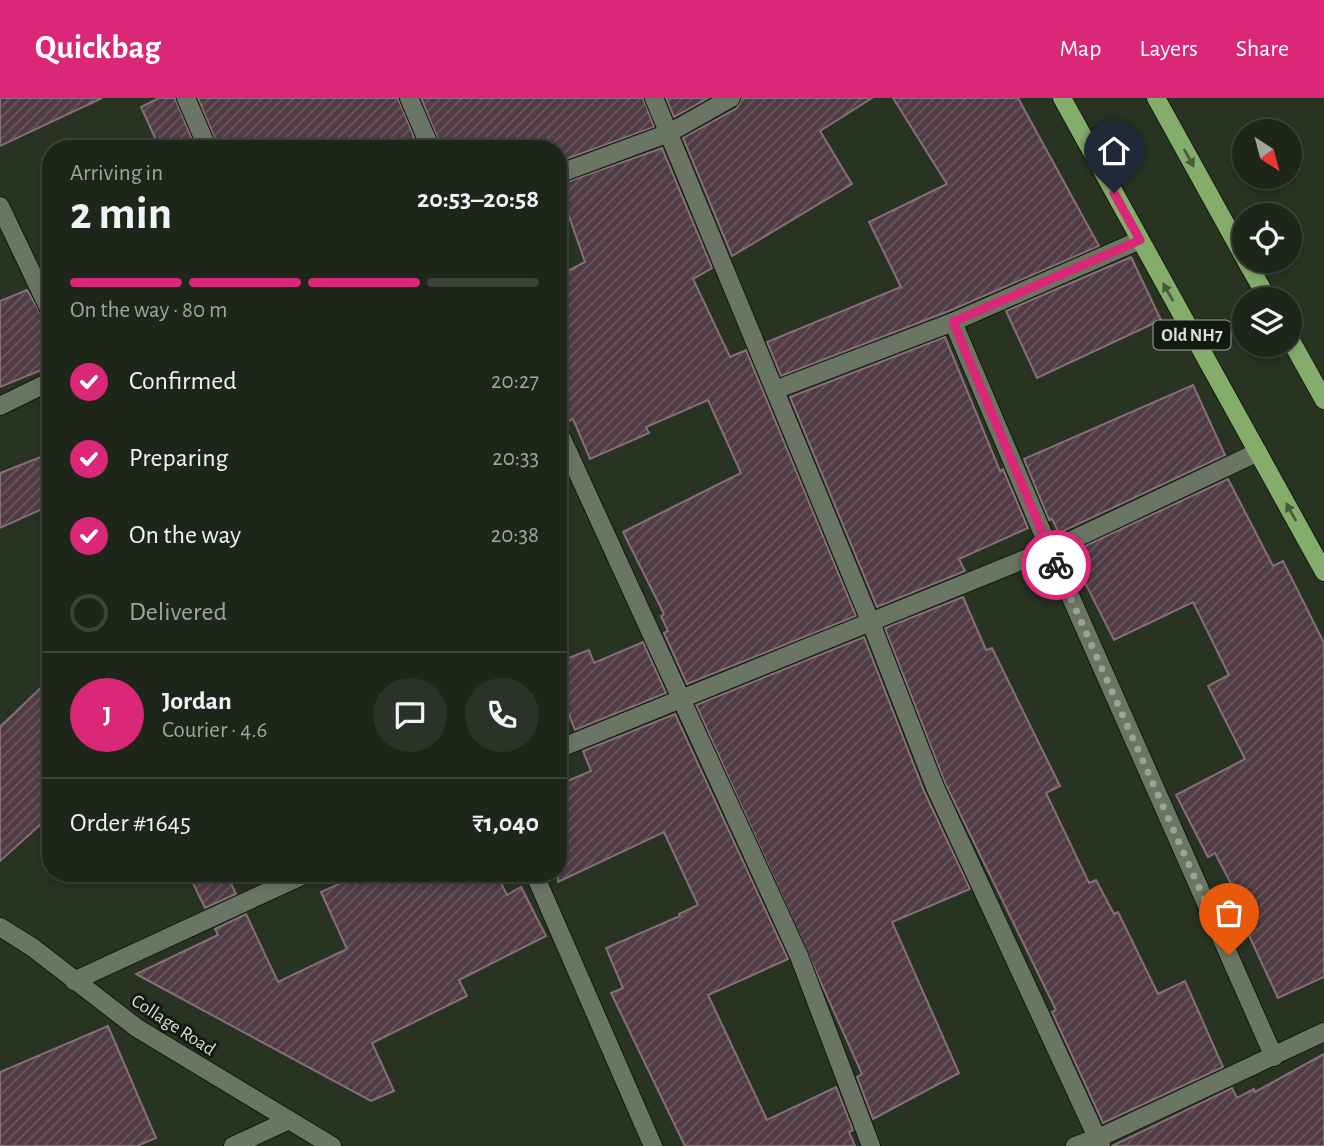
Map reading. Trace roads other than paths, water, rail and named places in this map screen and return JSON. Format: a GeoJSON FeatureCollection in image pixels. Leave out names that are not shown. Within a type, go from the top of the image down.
{"type":"FeatureCollection","features":[{"type":"Feature","properties":{"kind":"main road","name":"Old NH7"},"geometry":{"type":"LineString","coordinates":[[1062,98],[1324,572]]}},
{"type":"Feature","properties":{"kind":"main road"},"geometry":{"type":"LineString","coordinates":[[1156,98],[1232,235]]}},
{"type":"Feature","properties":{"kind":"main road"},"geometry":{"type":"LineString","coordinates":[[1300,357],[1324,400]]}},
{"type":"Feature","properties":{"kind":"street"},"geometry":{"type":"LineString","coordinates":[[186,98],[204,140]]}},
{"type":"Feature","properties":{"kind":"street"},"geometry":{"type":"LineString","coordinates":[[410,98],[427,140]]}},
{"type":"Feature","properties":{"kind":"street"},"geometry":{"type":"LineString","coordinates":[[654,98],[871,624],[935,787],[1099,1141]]}},
{"type":"Feature","properties":{"kind":"street"},"geometry":{"type":"LineString","coordinates":[[567,171],[669,133],[731,98]]}},
{"type":"Feature","properties":{"kind":"street"},"geometry":{"type":"LineString","coordinates":[[0,206],[42,294]]}},
{"type":"Feature","properties":{"kind":"street"},"geometry":{"type":"LineString","coordinates":[[775,390],[953,322],[1140,240]]}},
{"type":"Feature","properties":{"kind":"street"},"geometry":{"type":"LineString","coordinates":[[953,322],[1049,548],[1274,1057]]}},
{"type":"Feature","properties":{"kind":"street"},"geometry":{"type":"LineString","coordinates":[[0,406],[42,385]]}},
{"type":"Feature","properties":{"kind":"street"},"geometry":{"type":"LineString","coordinates":[[567,450],[799,956],[871,1146]]}},
{"type":"Feature","properties":{"kind":"street"},"geometry":{"type":"LineString","coordinates":[[567,745],[871,624],[1049,548],[1258,452]]}},
{"type":"Feature","properties":{"kind":"street"},"geometry":{"type":"LineString","coordinates":[[74,981],[288,882]]}},
{"type":"Feature","properties":{"kind":"street"},"geometry":{"type":"LineString","coordinates":[[538,882],[653,1146]]}},
{"type":"Feature","properties":{"kind":"street","name":"Collage Road"},"geometry":{"type":"LineString","coordinates":[[0,927],[32,947],[137,1028],[332,1146]]}},
{"type":"Feature","properties":{"kind":"street"},"geometry":{"type":"LineString","coordinates":[[1074,1146],[1099,1141],[1324,1032]]}},
{"type":"Feature","properties":{"kind":"street"},"geometry":{"type":"LineString","coordinates":[[233,1146],[289,1120]]}}]}
